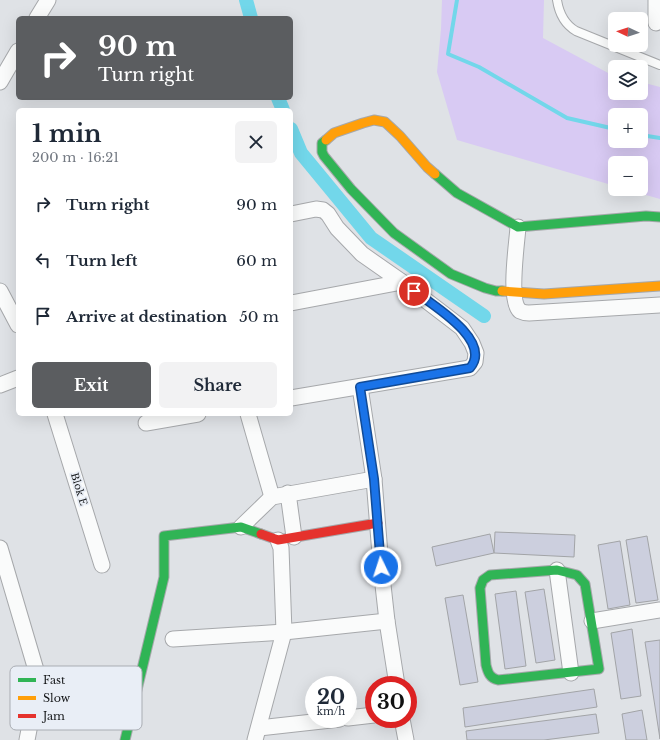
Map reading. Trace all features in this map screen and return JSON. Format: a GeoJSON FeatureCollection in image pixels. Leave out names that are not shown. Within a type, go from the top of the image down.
{"type":"FeatureCollection","features":[{"type":"Feature","properties":{"kind":"street"},"geometry":{"type":"LineString","coordinates":[[38,16],[48,0]]}},
{"type":"Feature","properties":{"kind":"street"},"geometry":{"type":"LineString","coordinates":[[656,0],[656,23]]}},
{"type":"Feature","properties":{"kind":"street"},"geometry":{"type":"LineString","coordinates":[[0,82],[16,54]]}},
{"type":"Feature","properties":{"kind":"street"},"geometry":{"type":"LineString","coordinates":[[660,217],[646,216],[518,227],[457,193],[427,167],[400,136],[385,122],[374,120],[363,123],[334,133],[322,143],[322,152],[324,156],[351,189],[394,233],[451,274],[496,291],[544,294],[660,286]]}},
{"type":"Feature","properties":{"kind":"street"},"geometry":{"type":"LineString","coordinates":[[293,214],[316,209],[324,210],[341,233],[362,254],[402,282],[462,328],[476,353],[475,362],[470,368],[293,398]]}},
{"type":"Feature","properties":{"kind":"street"},"geometry":{"type":"LineString","coordinates":[[518,227],[513,291],[516,305],[521,311],[529,314],[660,305]]}},
{"type":"Feature","properties":{"kind":"street"},"geometry":{"type":"LineString","coordinates":[[293,303],[402,282]]}},
{"type":"Feature","properties":{"kind":"street"},"geometry":{"type":"LineString","coordinates":[[0,291],[16,321]]}},
{"type":"Feature","properties":{"kind":"street"},"geometry":{"type":"LineString","coordinates":[[0,385],[16,379]]}},
{"type":"Feature","properties":{"kind":"street"},"geometry":{"type":"LineString","coordinates":[[360,387],[374,479],[387,621],[396,676]]}},
{"type":"Feature","properties":{"kind":"street","name":"Blok E"},"geometry":{"type":"LineString","coordinates":[[56,416],[102,565]]}},
{"type":"Feature","properties":{"kind":"street"},"geometry":{"type":"LineString","coordinates":[[146,423],[186,416]]}},
{"type":"Feature","properties":{"kind":"street"},"geometry":{"type":"LineString","coordinates":[[249,416],[272,497]]}},
{"type":"Feature","properties":{"kind":"street"},"geometry":{"type":"LineString","coordinates":[[241,527],[272,497],[374,479]]}},
{"type":"Feature","properties":{"kind":"street"},"geometry":{"type":"LineString","coordinates":[[288,493],[294,537]]}},
{"type":"Feature","properties":{"kind":"street"},"geometry":{"type":"LineString","coordinates":[[142,669],[164,577],[164,536],[241,527],[278,540],[378,523]]}},
{"type":"Feature","properties":{"kind":"street"},"geometry":{"type":"LineString","coordinates":[[278,540],[281,548],[284,632],[257,734],[305,725]]}},
{"type":"Feature","properties":{"kind":"street"},"geometry":{"type":"LineString","coordinates":[[0,548],[35,666]]}},
{"type":"Feature","properties":{"kind":"street"},"geometry":{"type":"LineString","coordinates":[[557,570],[571,673]]}},
{"type":"Feature","properties":{"kind":"street"},"geometry":{"type":"LineString","coordinates":[[557,570],[573,572],[580,576],[585,584],[599,669],[498,680],[492,678],[488,674],[486,665],[480,588],[483,580],[490,575],[557,570]]}},
{"type":"Feature","properties":{"kind":"street"},"geometry":{"type":"LineString","coordinates":[[592,621],[660,610]]}},
{"type":"Feature","properties":{"kind":"street"},"geometry":{"type":"LineString","coordinates":[[173,639],[284,632],[387,621]]}},
{"type":"Feature","properties":{"kind":"street"},"geometry":{"type":"LineString","coordinates":[[404,728],[406,740]]}},
{"type":"Feature","properties":{"kind":"street"},"geometry":{"type":"LineString","coordinates":[[27,740],[29,730]]}},
{"type":"Feature","properties":{"kind":"street"},"geometry":{"type":"LineString","coordinates":[[125,740],[127,730]]}},
{"type":"Feature","properties":{"kind":"lane"},"geometry":{"type":"LineString","coordinates":[[557,0],[558,9],[563,20],[569,27],[660,65]]}},
{"type":"Feature","properties":{"kind":"shaded area"},"geometry":{"type":"Polygon","coordinates":[[[442,0],[544,0],[543,38],[608,73],[608,100],[648,100],[648,84],[660,87],[660,199],[648,196],[648,156],[608,156],[608,184],[457,140],[437,72],[442,0]]]}},
{"type":"Feature","properties":{"kind":"building"},"geometry":{"type":"Polygon","coordinates":[[[495,532],[575,535],[574,557],[494,553],[495,532]]]}},
{"type":"Feature","properties":{"kind":"building"},"geometry":{"type":"Polygon","coordinates":[[[490,534],[494,553],[436,566],[432,547],[490,534]]]}},
{"type":"Feature","properties":{"kind":"building"},"geometry":{"type":"Polygon","coordinates":[[[647,536],[658,600],[636,603],[626,540],[647,536]]]}},
{"type":"Feature","properties":{"kind":"building"},"geometry":{"type":"Polygon","coordinates":[[[620,541],[630,605],[608,609],[598,545],[620,541]]]}},
{"type":"Feature","properties":{"kind":"building"},"geometry":{"type":"Polygon","coordinates":[[[544,589],[555,660],[536,663],[525,592],[544,589]]]}},
{"type":"Feature","properties":{"kind":"building"},"geometry":{"type":"Polygon","coordinates":[[[516,591],[526,666],[505,669],[495,594],[516,591]]]}},
{"type":"Feature","properties":{"kind":"building"},"geometry":{"type":"Polygon","coordinates":[[[463,595],[478,682],[460,685],[445,598],[463,595]]]}},
{"type":"Feature","properties":{"kind":"building"},"geometry":{"type":"Polygon","coordinates":[[[632,629],[641,696],[621,699],[611,633],[632,629]]]}},
{"type":"Feature","properties":{"kind":"building"},"geometry":{"type":"Polygon","coordinates":[[[660,640],[660,739],[645,642],[660,640]]]}},
{"type":"Feature","properties":{"kind":"building"},"geometry":{"type":"Polygon","coordinates":[[[594,689],[597,707],[465,727],[463,708],[594,689]]]}},
{"type":"Feature","properties":{"kind":"building"},"geometry":{"type":"Polygon","coordinates":[[[642,710],[647,740],[626,740],[622,714],[642,710]]]}},
{"type":"Feature","properties":{"kind":"building"},"geometry":{"type":"Polygon","coordinates":[[[596,714],[599,733],[544,740],[467,740],[466,731],[596,714]]]}},
{"type":"Feature","properties":{"kind":"waterway"},"geometry":{"type":"LineString","coordinates":[[246,0],[250,16]]}},
{"type":"Feature","properties":{"kind":"waterway"},"geometry":{"type":"LineString","coordinates":[[457,0],[448,54],[479,67],[567,118],[608,127]]}},
{"type":"Feature","properties":{"kind":"waterway"},"geometry":{"type":"LineString","coordinates":[[279,100],[282,108]]}},
{"type":"Feature","properties":{"kind":"waterway"},"geometry":{"type":"LineString","coordinates":[[293,134],[301,153],[371,238],[484,316]]}},
{"type":"Feature","properties":{"kind":"waterway"},"geometry":{"type":"LineString","coordinates":[[648,136],[660,138]]}},
{"type":"Feature","properties":{"kind":"traffic: fast"},"geometry":{"type":"LineString","coordinates":[[326,140],[322,143],[322,152],[324,156],[351,189],[394,233],[451,274],[485,288],[502,291]]}},
{"type":"Feature","properties":{"kind":"traffic: fast"},"geometry":{"type":"LineString","coordinates":[[435,174],[457,193],[518,227],[646,216],[660,217]]}},
{"type":"Feature","properties":{"kind":"traffic: fast"},"geometry":{"type":"LineString","coordinates":[[142,669],[164,577],[164,536],[241,527],[261,534]]}},
{"type":"Feature","properties":{"kind":"traffic: fast"},"geometry":{"type":"LineString","coordinates":[[557,570],[577,575],[585,584],[599,669],[498,680],[493,678],[486,665],[480,588],[483,580],[490,575],[557,570]]}},
{"type":"Feature","properties":{"kind":"traffic: fast"},"geometry":{"type":"LineString","coordinates":[[125,740],[127,730]]}},
{"type":"Feature","properties":{"kind":"traffic: slow"},"geometry":{"type":"LineString","coordinates":[[326,140],[334,133],[363,123],[374,120],[385,122],[435,174]]}},
{"type":"Feature","properties":{"kind":"traffic: slow"},"geometry":{"type":"LineString","coordinates":[[502,291],[544,294],[660,286]]}},
{"type":"Feature","properties":{"kind":"traffic: jam"},"geometry":{"type":"LineString","coordinates":[[261,534],[278,540],[378,523]]}},
{"type":"Feature","properties":{"kind":"route"},"geometry":{"type":"LineString","coordinates":[[381,567],[374,479],[360,387],[470,368],[475,362],[476,353],[472,343],[462,328],[414,291]]}}]}
